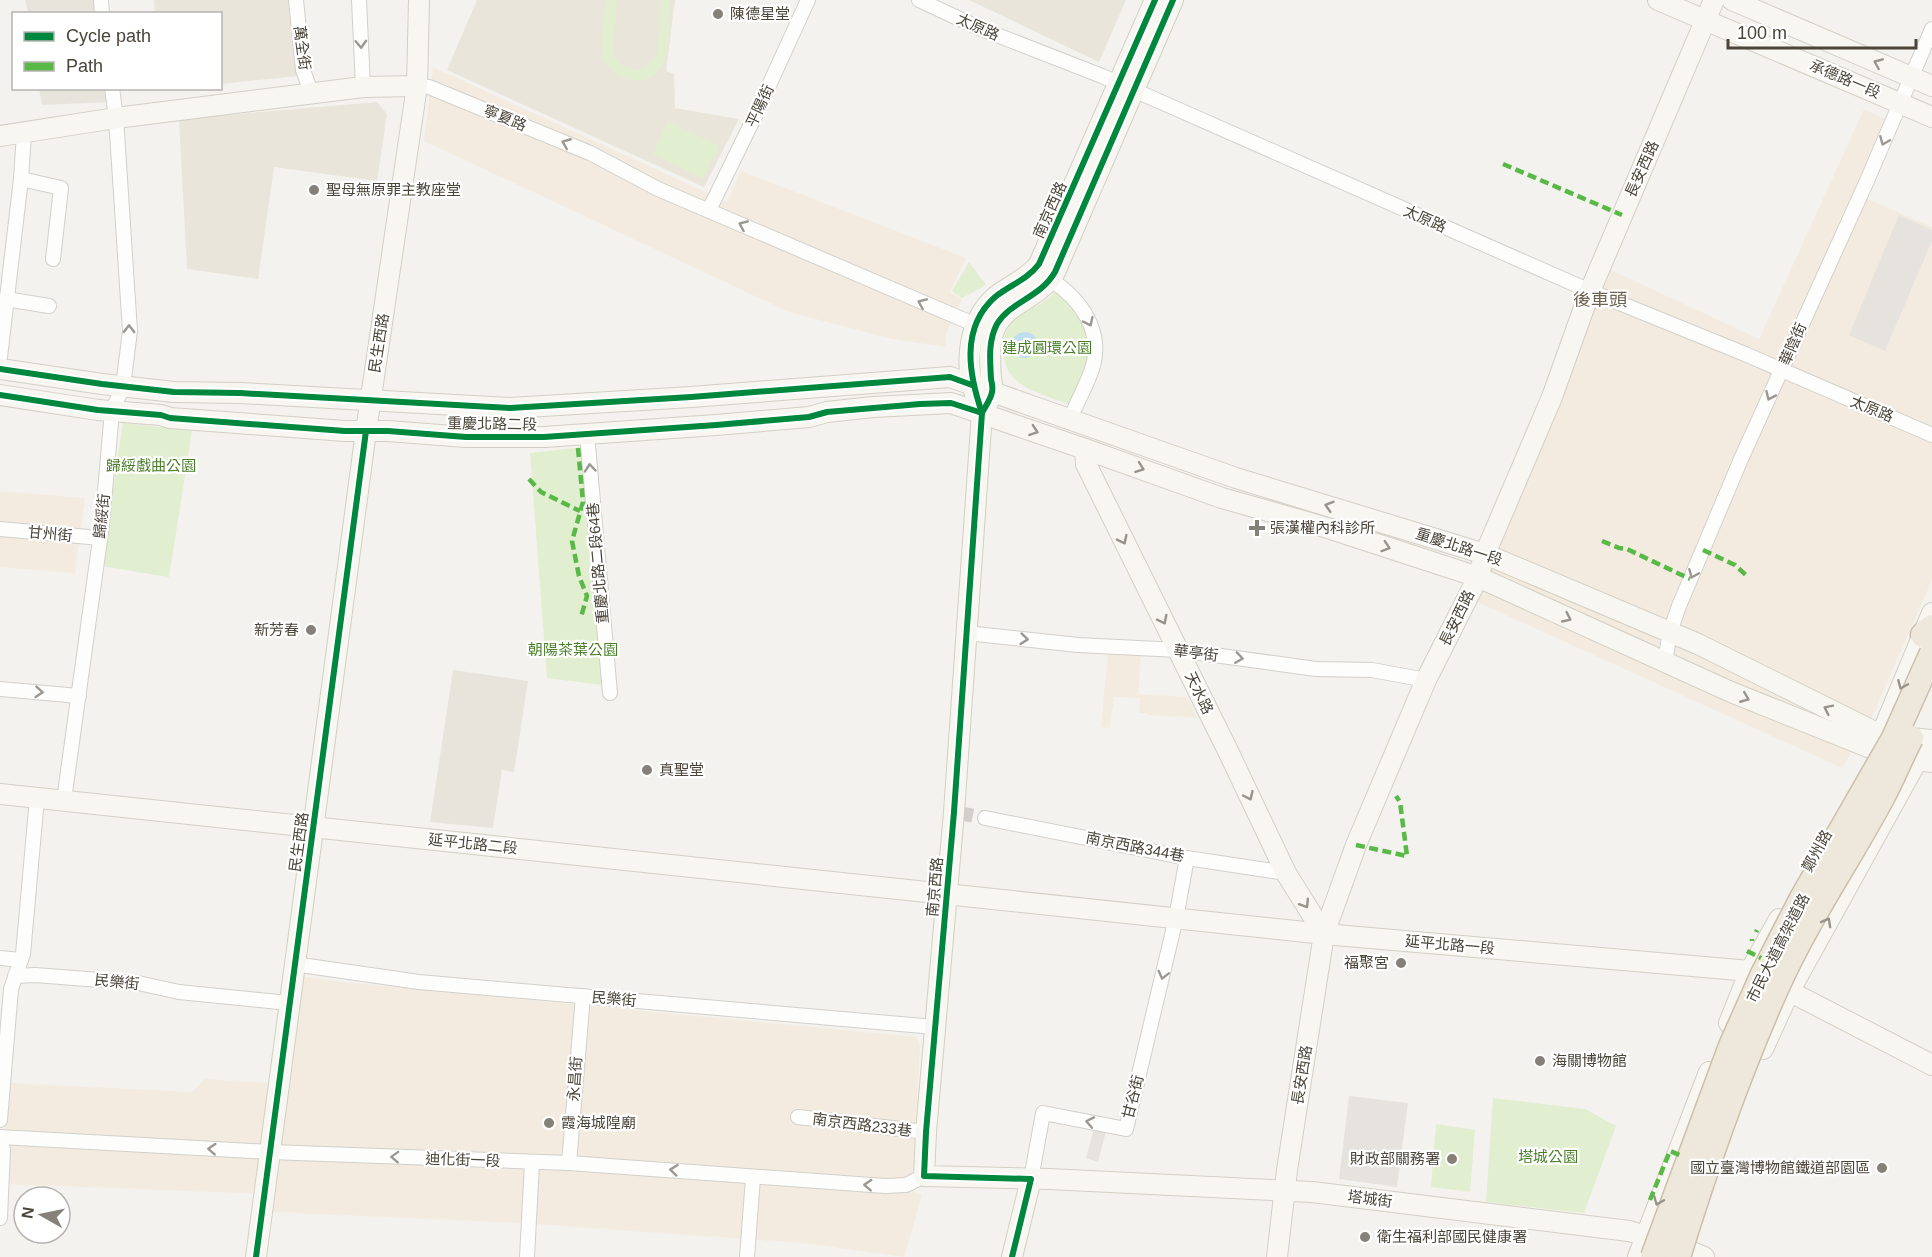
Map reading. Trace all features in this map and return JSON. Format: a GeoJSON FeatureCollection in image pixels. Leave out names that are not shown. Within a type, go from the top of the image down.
{"type":"FeatureCollection","features":[{"type":"Feature","properties":{"kind":"highway","name":"市民大道高架道路"},"geometry":{"type":"LineString","coordinates":[[1649,1246],[1763,974],[1801,900],[1894,738],[1929,638]]}},
{"type":"Feature","properties":{"kind":"highway"},"geometry":{"type":"LineString","coordinates":[[1887,745],[1932,669]]}},
{"type":"Feature","properties":{"kind":"highway","name":"市民大道高架道路"},"geometry":{"type":"LineString","coordinates":[[1689,1255],[1697,1195],[1741,1074],[1777,986],[1883,796],[1932,693]]}},
{"type":"Feature","properties":{"kind":"street","name":"萬全街"},"geometry":{"type":"LineString","coordinates":[[296,0],[303,70],[312,95]]}},
{"type":"Feature","properties":{"kind":"street"},"geometry":{"type":"LineString","coordinates":[[358,0],[363,87]]}},
{"type":"Feature","properties":{"kind":"street","name":"民生西路"},"geometry":{"type":"LineString","coordinates":[[256,1257],[366,431],[417,86],[418,0]]}},
{"type":"Feature","properties":{"kind":"street","name":"平陽街"},"geometry":{"type":"LineString","coordinates":[[709,210],[808,0]]}},
{"type":"Feature","properties":{"kind":"street","name":"太原路"},"geometry":{"type":"LineString","coordinates":[[919,0],[979,28],[1125,87],[1590,291],[1932,435]]}},
{"type":"Feature","properties":{"kind":"street","name":"南京西路"},"geometry":{"type":"LineString","coordinates":[[924,1176],[947,893],[957,813],[966,633],[982,413],[992,392],[991,341],[996,326],[1009,311],[1036,294],[1051,280],[1061,262],[1155,0]]}},
{"type":"Feature","properties":{"kind":"street","name":"南京西路"},"geometry":{"type":"LineString","coordinates":[[982,413],[972,385],[970,356],[971,340],[976,325],[994,298],[1021,282],[1039,264],[1125,87],[1173,0]]}},
{"type":"Feature","properties":{"kind":"street","name":"承德路一段"},"geometry":{"type":"LineString","coordinates":[[1658,0],[1932,117]]}},
{"type":"Feature","properties":{"kind":"street","name":"長安西路"},"geometry":{"type":"LineString","coordinates":[[1277,1257],[1284,1191],[1324,934],[1356,845],[1426,680],[1478,577],[1485,554],[1551,398],[1590,291],[1714,0]]}},
{"type":"Feature","properties":{"kind":"street","name":"承德路一段"},"geometry":{"type":"LineString","coordinates":[[1732,0],[1932,86]]}},
{"type":"Feature","properties":{"kind":"street","name":"華陰街"},"geometry":{"type":"LineString","coordinates":[[1665,662],[1670,632],[1683,597],[1932,29]]}},
{"type":"Feature","properties":{"kind":"street","name":"寧夏路"},"geometry":{"type":"LineString","coordinates":[[0,136],[116,118],[363,87],[429,87],[590,153],[658,189],[976,325]]}},
{"type":"Feature","properties":{"kind":"street","name":"歸綏街"},"geometry":{"type":"LineString","coordinates":[[64,801],[100,538],[112,411],[123,387],[130,331],[112,90]]}},
{"type":"Feature","properties":{"kind":"street"},"geometry":{"type":"LineString","coordinates":[[0,357],[21,179],[24,133]]}},
{"type":"Feature","properties":{"kind":"street"},"geometry":{"type":"LineString","coordinates":[[21,179],[61,188],[53,259]]}},
{"type":"Feature","properties":{"kind":"street"},"geometry":{"type":"LineString","coordinates":[[1051,280],[1064,288],[1080,307],[1093,330],[1096,342],[1093,367],[1070,420]]}},
{"type":"Feature","properties":{"kind":"street"},"geometry":{"type":"LineString","coordinates":[[6,299],[50,306]]}},
{"type":"Feature","properties":{"kind":"street","name":"重慶北路二段"},"geometry":{"type":"LineString","coordinates":[[0,369],[174,392],[240,393],[510,408],[950,377],[972,385]]}},
{"type":"Feature","properties":{"kind":"street","name":"重慶北路一段"},"geometry":{"type":"LineString","coordinates":[[972,385],[1236,478],[1485,554],[1670,632],[1887,745],[1925,762]]}},
{"type":"Feature","properties":{"kind":"street","name":"重慶北路二段"},"geometry":{"type":"LineString","coordinates":[[0,395],[112,411],[228,423],[466,437],[544,437],[716,425],[920,404],[951,403],[982,413]]}},
{"type":"Feature","properties":{"kind":"street","name":"重慶北路一段"},"geometry":{"type":"LineString","coordinates":[[982,413],[1222,498],[1331,529],[1478,577],[1731,692],[1887,745],[1931,737]]}},
{"type":"Feature","properties":{"kind":"street","name":"重慶北路二段64巷"},"geometry":{"type":"LineString","coordinates":[[587,434],[610,693]]}},
{"type":"Feature","properties":{"kind":"street","name":"天水路"},"geometry":{"type":"LineString","coordinates":[[1085,448],[1086,464],[1286,873],[1324,934]]}},
{"type":"Feature","properties":{"kind":"street","name":"甘州街"},"geometry":{"type":"LineString","coordinates":[[0,529],[100,538]]}},
{"type":"Feature","properties":{"kind":"street","name":"鄭州路"},"geometry":{"type":"LineString","coordinates":[[1638,1257],[1649,1246],[1750,971],[1887,745],[1929,638],[1932,613]]}},
{"type":"Feature","properties":{"kind":"street","name":"華亭街"},"geometry":{"type":"LineString","coordinates":[[966,633],[1078,645],[1178,650],[1316,669],[1372,670],[1426,680]]}},
{"type":"Feature","properties":{"kind":"street"},"geometry":{"type":"LineString","coordinates":[[0,688],[79,696]]}},
{"type":"Feature","properties":{"kind":"street"},"geometry":{"type":"LineString","coordinates":[[1689,1255],[1695,1226],[1763,1048],[1789,992],[1925,762],[1931,737]]}},
{"type":"Feature","properties":{"kind":"street","name":"延平北路二段"},"geometry":{"type":"LineString","coordinates":[[0,794],[947,893]]}},
{"type":"Feature","properties":{"kind":"street"},"geometry":{"type":"LineString","coordinates":[[0,1120],[3,1043],[11,989],[21,960],[36,798]]}},
{"type":"Feature","properties":{"kind":"street","name":"南京西路344巷"},"geometry":{"type":"LineString","coordinates":[[985,818],[1187,858],[1286,873]]}},
{"type":"Feature","properties":{"kind":"street"},"geometry":{"type":"LineString","coordinates":[[1176,918],[1187,858]]}},
{"type":"Feature","properties":{"kind":"street","name":"延平北路一段"},"geometry":{"type":"LineString","coordinates":[[947,893],[1324,934],[1750,971],[1932,1065]]}},
{"type":"Feature","properties":{"kind":"street","name":"甘谷街"},"geometry":{"type":"LineString","coordinates":[[1031,1179],[1043,1113],[1126,1129],[1176,918]]}},
{"type":"Feature","properties":{"kind":"street"},"geometry":{"type":"LineString","coordinates":[[0,958],[21,960]]}},
{"type":"Feature","properties":{"kind":"street","name":"民樂街"},"geometry":{"type":"LineString","coordinates":[[294,964],[419,982],[935,1027]]}},
{"type":"Feature","properties":{"kind":"street","name":"民樂街"},"geometry":{"type":"LineString","coordinates":[[15,976],[35,975],[138,982],[179,992],[289,1004]]}},
{"type":"Feature","properties":{"kind":"street","name":"永昌街"},"geometry":{"type":"LineString","coordinates":[[569,1163],[583,996]]}},
{"type":"Feature","properties":{"kind":"street","name":"南京西路233巷"},"geometry":{"type":"LineString","coordinates":[[798,1117],[926,1132]]}},
{"type":"Feature","properties":{"kind":"street"},"geometry":{"type":"LineString","coordinates":[[0,1138],[3,1150],[0,1218]]}},
{"type":"Feature","properties":{"kind":"street","name":"迪化街一段"},"geometry":{"type":"LineString","coordinates":[[0,1138],[270,1152],[569,1163],[885,1186],[906,1185],[924,1176]]}},
{"type":"Feature","properties":{"kind":"street"},"geometry":{"type":"LineString","coordinates":[[527,1257],[532,1163]]}},
{"type":"Feature","properties":{"kind":"street"},"geometry":{"type":"LineString","coordinates":[[924,1176],[1031,1179],[1012,1257]]}},
{"type":"Feature","properties":{"kind":"street"},"geometry":{"type":"LineString","coordinates":[[747,1257],[753,1178]]}},
{"type":"Feature","properties":{"kind":"street","name":"塔城街"},"geometry":{"type":"LineString","coordinates":[[1031,1179],[1312,1192],[1629,1231],[1649,1246],[1689,1255]]}},
{"type":"Feature","properties":{"kind":"shaded area"},"geometry":{"type":"Polygon","coordinates":[[[25,0],[97,0],[98,12],[28,12],[25,0]]]}},
{"type":"Feature","properties":{"kind":"shaded area"},"geometry":{"type":"Polygon","coordinates":[[[154,0],[293,0],[298,76],[222,84],[222,12],[155,12],[154,0]]]}},
{"type":"Feature","properties":{"kind":"shaded area"},"geometry":{"type":"Polygon","coordinates":[[[477,0],[675,0],[666,71],[674,74],[675,108],[739,119],[704,187],[447,70],[477,0]]]}},
{"type":"Feature","properties":{"kind":"shaded area"},"geometry":{"type":"Polygon","coordinates":[[[969,0],[1126,0],[1099,62],[969,0]]]}},
{"type":"Feature","properties":{"kind":"shaded area"},"geometry":{"type":"Polygon","coordinates":[[[433,67],[727,202],[741,171],[966,258],[950,292],[962,299],[946,333],[946,347],[892,339],[789,312],[424,141],[433,67]]]}},
{"type":"Feature","properties":{"kind":"shaded area"},"geometry":{"type":"Polygon","coordinates":[[[39,90],[109,90],[110,102],[42,105],[39,90]]]}},
{"type":"Feature","properties":{"kind":"shaded area"},"geometry":{"type":"Polygon","coordinates":[[[377,102],[387,114],[377,181],[274,167],[258,279],[187,269],[179,119],[377,102]]]}},
{"type":"Feature","properties":{"kind":"shaded area"},"geometry":{"type":"Polygon","coordinates":[[[1864,109],[1888,121],[1856,194],[1932,227],[1932,580],[1872,717],[1842,768],[1473,600],[1607,268],[1759,339],[1864,109]]]}},
{"type":"Feature","properties":{"kind":"shaded area"},"geometry":{"type":"Polygon","coordinates":[[[1899,215],[1932,230],[1932,241],[1885,351],[1849,335],[1899,215]]]}},
{"type":"Feature","properties":{"kind":"shaded area"},"geometry":{"type":"Polygon","coordinates":[[[0,491],[85,498],[75,573],[0,567],[0,491]]]}},
{"type":"Feature","properties":{"kind":"shaded area"},"geometry":{"type":"Polygon","coordinates":[[[1108,653],[1141,656],[1138,694],[1187,697],[1198,718],[1139,713],[1140,698],[1114,697],[1110,728],[1101,727],[1108,653]]]}},
{"type":"Feature","properties":{"kind":"shaded area"},"geometry":{"type":"Polygon","coordinates":[[[453,670],[528,681],[514,772],[502,770],[493,828],[430,822],[453,670]]]}},
{"type":"Feature","properties":{"kind":"shaded area"},"geometry":{"type":"Polygon","coordinates":[[[299,976],[916,1037],[920,1046],[912,1190],[922,1195],[904,1257],[803,1243],[520,1223],[270,1212],[272,1194],[5,1184],[8,1143],[5,1130],[9,1083],[192,1092],[205,1079],[286,1084],[299,976]]]}},
{"type":"Feature","properties":{"kind":"shaded area"},"geometry":{"type":"Polygon","coordinates":[[[1349,1096],[1408,1103],[1397,1187],[1339,1179],[1349,1096]]]}},
{"type":"Feature","properties":{"kind":"shaded area"},"geometry":{"type":"Polygon","coordinates":[[[1094,1128],[1106,1131],[1098,1162],[1086,1158],[1094,1128]]]}},
{"type":"Feature","properties":{"kind":"green space"},"geometry":{"type":"Polygon","coordinates":[[[606,0],[617,0],[613,52],[618,63],[639,70],[648,66],[657,54],[661,0],[670,0],[667,54],[660,70],[652,76],[643,80],[623,78],[607,65],[601,49],[606,0]]]}},
{"type":"Feature","properties":{"kind":"green space"},"geometry":{"type":"Polygon","coordinates":[[[667,121],[720,146],[703,179],[653,154],[667,121]]]}},
{"type":"Feature","properties":{"kind":"green space"},"geometry":{"type":"Polygon","coordinates":[[[969,262],[986,285],[962,298],[952,291],[969,262]]]}},
{"type":"Feature","properties":{"kind":"green space","name":"建成圓環公園"},"geometry":{"type":"Polygon","coordinates":[[[1056,291],[1077,310],[1089,334],[1089,363],[1070,405],[1024,386],[1008,370],[1004,359],[1003,345],[1007,329],[1012,322],[1026,310],[1048,299],[1056,291]]]}},
{"type":"Feature","properties":{"kind":"green space","name":"歸綏戲曲公園"},"geometry":{"type":"Polygon","coordinates":[[[123,423],[192,431],[169,577],[101,566],[123,423]]]}},
{"type":"Feature","properties":{"kind":"green space","name":"朝陽茶葉公園"},"geometry":{"type":"Polygon","coordinates":[[[584,447],[603,672],[602,685],[547,678],[530,453],[584,447]]]}},
{"type":"Feature","properties":{"kind":"green space","name":"塔城公園"},"geometry":{"type":"Polygon","coordinates":[[[1493,1098],[1585,1109],[1616,1126],[1584,1213],[1486,1202],[1493,1098]]]}},
{"type":"Feature","properties":{"kind":"green space","name":"財政部關務署"},"geometry":{"type":"Polygon","coordinates":[[[1436,1124],[1475,1130],[1470,1192],[1431,1187],[1436,1124]]]}},
{"type":"Feature","properties":{"kind":"water"},"geometry":{"type":"Polygon","coordinates":[[[1025,332],[1034,336],[1038,345],[1034,354],[1025,358],[1016,354],[1012,345],[1016,336],[1025,332]]]}},
{"type":"Feature","properties":{"kind":"tunnel"},"geometry":{"type":"LineString","coordinates":[[959,813],[985,818]]}},
{"type":"Feature","properties":{"kind":"marked path"},"geometry":{"type":"LineString","coordinates":[[1503,164],[1622,215]]}},
{"type":"Feature","properties":{"kind":"marked path"},"geometry":{"type":"LineString","coordinates":[[578,448],[583,502],[572,541],[579,576],[587,596],[581,617]]}},
{"type":"Feature","properties":{"kind":"marked path"},"geometry":{"type":"LineString","coordinates":[[529,479],[541,492],[580,511]]}},
{"type":"Feature","properties":{"kind":"marked path"},"geometry":{"type":"LineString","coordinates":[[1602,541],[1627,549],[1690,579]]}},
{"type":"Feature","properties":{"kind":"marked path"},"geometry":{"type":"LineString","coordinates":[[1703,550],[1735,565],[1747,576]]}},
{"type":"Feature","properties":{"kind":"marked path"},"geometry":{"type":"LineString","coordinates":[[1356,845],[1407,856],[1400,802],[1396,796]]}},
{"type":"Feature","properties":{"kind":"marked path"},"geometry":{"type":"LineString","coordinates":[[1747,951],[1761,958]]}},
{"type":"Feature","properties":{"kind":"marked path"},"geometry":{"type":"LineString","coordinates":[[1650,1200],[1670,1151],[1682,1156]]}},
{"type":"Feature","properties":{"kind":"cycle path"},"geometry":{"type":"LineString","coordinates":[[982,413],[971,368],[970,352],[976,323],[984,309],[995,297],[1024,278],[1039,264],[1155,0]]}},
{"type":"Feature","properties":{"kind":"cycle path"},"geometry":{"type":"LineString","coordinates":[[1012,1257],[1031,1179],[924,1176],[954,812],[982,413],[992,390],[990,351],[997,324],[1010,310],[1042,288],[1055,272],[1173,0]]}},
{"type":"Feature","properties":{"kind":"cycle path"},"geometry":{"type":"LineString","coordinates":[[0,369],[174,392],[240,393],[510,408],[950,377],[972,385]]}},
{"type":"Feature","properties":{"kind":"cycle path"},"geometry":{"type":"LineString","coordinates":[[0,395],[170,418],[466,437],[544,437],[716,425],[920,404],[951,403],[982,413]]}},
{"type":"Feature","properties":{"kind":"cycle path"},"geometry":{"type":"LineString","coordinates":[[256,1257],[366,431]]}},
{"type":"Feature","properties":{"kind":"place","name":"陳德星堂"},"geometry":{"type":"Point","coordinates":[718,14]}},
{"type":"Feature","properties":{"kind":"place","name":"聖母無原罪主教座堂"},"geometry":{"type":"Point","coordinates":[314,190]}},
{"type":"Feature","properties":{"kind":"place","name":"張漢權內科診所"},"geometry":{"type":"Point","coordinates":[1257,528]}},
{"type":"Feature","properties":{"kind":"place","name":"新芳春"},"geometry":{"type":"Point","coordinates":[311,630]}},
{"type":"Feature","properties":{"kind":"place","name":"真聖堂"},"geometry":{"type":"Point","coordinates":[647,770]}},
{"type":"Feature","properties":{"kind":"place","name":"福聚宮"},"geometry":{"type":"Point","coordinates":[1401,963]}},
{"type":"Feature","properties":{"kind":"place","name":"海關博物館"},"geometry":{"type":"Point","coordinates":[1540,1061]}},
{"type":"Feature","properties":{"kind":"place","name":"霞海城隍廟"},"geometry":{"type":"Point","coordinates":[549,1123]}},
{"type":"Feature","properties":{"kind":"place","name":"財政部關務署"},"geometry":{"type":"Point","coordinates":[1452,1159]}},
{"type":"Feature","properties":{"kind":"place","name":"國立臺灣博物館鐵道部園區"},"geometry":{"type":"Point","coordinates":[1882,1168]}},
{"type":"Feature","properties":{"kind":"place","name":"衛生福利部國民健康署"},"geometry":{"type":"Point","coordinates":[1365,1237]}},
{"type":"Feature","properties":{"kind":"district","name":"後車頭"},"geometry":{"type":"Point","coordinates":[1600,300]}}]}
